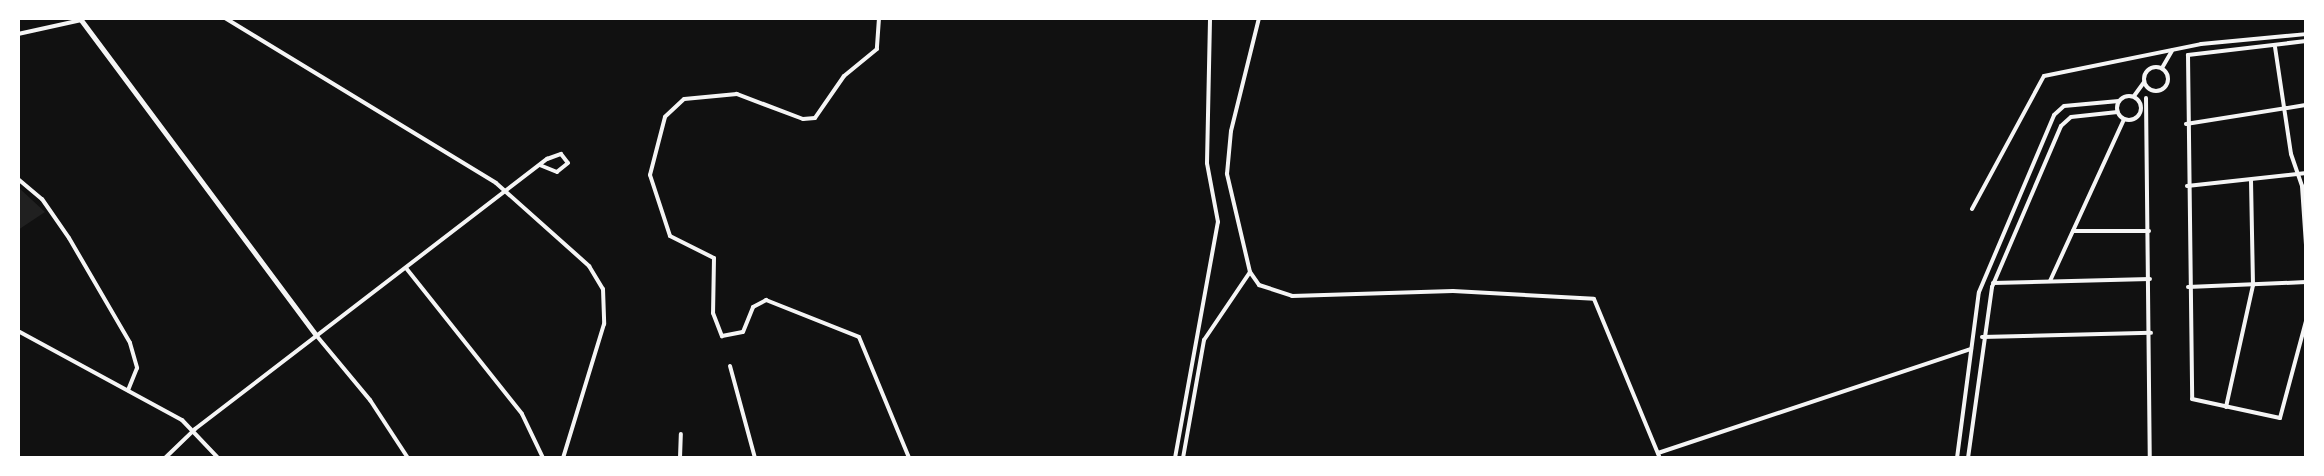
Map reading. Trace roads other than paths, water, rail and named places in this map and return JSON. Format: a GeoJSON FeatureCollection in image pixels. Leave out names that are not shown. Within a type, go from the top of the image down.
{"type":"FeatureCollection","features":[{"type":"Feature","properties":{"kind":"street"},"geometry":{"type":"LineString","coordinates":[[225,18],[507,191],[589,266],[603,289],[601,340],[563,458]]}},
{"type":"Feature","properties":{"kind":"street"},"geometry":{"type":"LineString","coordinates":[[879,18],[877,49],[844,76],[815,118],[803,119],[737,94],[684,99],[665,117],[650,175],[670,236],[714,258],[713,313],[722,336],[742,332],[753,307],[766,300],[859,337],[907,458]]}},
{"type":"Feature","properties":{"kind":"street"},"geometry":{"type":"LineString","coordinates":[[1175,458],[1218,222],[1207,163],[1210,18]]}},
{"type":"Feature","properties":{"kind":"street"},"geometry":{"type":"LineString","coordinates":[[1259,18],[1231,131],[1227,174],[1250,272],[1259,285],[1292,296],[1452,291],[1594,299],[1659,455],[1971,349]]}},
{"type":"Feature","properties":{"kind":"street"},"geometry":{"type":"LineString","coordinates":[[18,34],[80,19],[316,335],[370,400],[408,458]]}},
{"type":"Feature","properties":{"kind":"street"},"geometry":{"type":"LineString","coordinates":[[1972,209],[2044,76],[2172,51],[2306,34]]}},
{"type":"Feature","properties":{"kind":"street"},"geometry":{"type":"LineString","coordinates":[[2306,42],[2188,55],[2186,124],[2192,399],[2280,418],[2306,321]]}},
{"type":"Feature","properties":{"kind":"street"},"geometry":{"type":"LineString","coordinates":[[2275,47],[2282,107],[2298,174],[2306,245]]}},
{"type":"Feature","properties":{"kind":"street"},"geometry":{"type":"LineString","coordinates":[[2162,68],[2172,51]]}},
{"type":"Feature","properties":{"kind":"street"},"geometry":{"type":"LineString","coordinates":[[1957,458],[1981,286],[2054,115],[2064,105],[2119,100],[2134,96],[2150,68],[2162,68]]}},
{"type":"Feature","properties":{"kind":"street"},"geometry":{"type":"LineString","coordinates":[[2124,119],[2138,117],[2141,105],[2152,90],[2168,82],[2162,68]]}},
{"type":"Feature","properties":{"kind":"street"},"geometry":{"type":"LineString","coordinates":[[2144,81],[2152,90]]}},
{"type":"Feature","properties":{"kind":"street"},"geometry":{"type":"LineString","coordinates":[[2134,96],[2141,105]]}},
{"type":"Feature","properties":{"kind":"street"},"geometry":{"type":"LineString","coordinates":[[2146,98],[2151,333],[2150,458]]}},
{"type":"Feature","properties":{"kind":"street"},"geometry":{"type":"LineString","coordinates":[[2119,100],[2118,112],[2124,119]]}},
{"type":"Feature","properties":{"kind":"street"},"geometry":{"type":"LineString","coordinates":[[2186,124],[2306,105]]}},
{"type":"Feature","properties":{"kind":"street"},"geometry":{"type":"LineString","coordinates":[[1968,458],[1982,336],[1993,283],[2061,126],[2071,117],[2118,112]]}},
{"type":"Feature","properties":{"kind":"street"},"geometry":{"type":"LineString","coordinates":[[2050,281],[2124,119]]}},
{"type":"Feature","properties":{"kind":"street"},"geometry":{"type":"LineString","coordinates":[[165,458],[195,429],[540,165],[561,154],[568,163],[557,172],[540,165]]}},
{"type":"Feature","properties":{"kind":"street"},"geometry":{"type":"LineString","coordinates":[[2187,186],[2306,173]]}},
{"type":"Feature","properties":{"kind":"street"},"geometry":{"type":"LineString","coordinates":[[18,179],[42,199],[69,238],[130,343],[136,368],[128,390]]}},
{"type":"Feature","properties":{"kind":"street"},"geometry":{"type":"LineString","coordinates":[[2226,407],[2253,285],[2251,180]]}},
{"type":"Feature","properties":{"kind":"street"},"geometry":{"type":"LineString","coordinates":[[2073,231],[2149,231]]}},
{"type":"Feature","properties":{"kind":"street"},"geometry":{"type":"LineString","coordinates":[[406,268],[522,414],[543,458]]}},
{"type":"Feature","properties":{"kind":"street"},"geometry":{"type":"LineString","coordinates":[[1183,458],[1204,340],[1250,272]]}},
{"type":"Feature","properties":{"kind":"street"},"geometry":{"type":"LineString","coordinates":[[1993,283],[2150,279]]}},
{"type":"Feature","properties":{"kind":"street"},"geometry":{"type":"LineString","coordinates":[[2188,287],[2306,282]]}},
{"type":"Feature","properties":{"kind":"street"},"geometry":{"type":"LineString","coordinates":[[18,332],[128,390],[195,429],[218,458]]}},
{"type":"Feature","properties":{"kind":"street"},"geometry":{"type":"LineString","coordinates":[[1982,336],[2151,333]]}},
{"type":"Feature","properties":{"kind":"street"},"geometry":{"type":"LineString","coordinates":[[730,366],[755,458]]}},
{"type":"Feature","properties":{"kind":"street"},"geometry":{"type":"LineString","coordinates":[[680,458],[681,435]]}}]}
